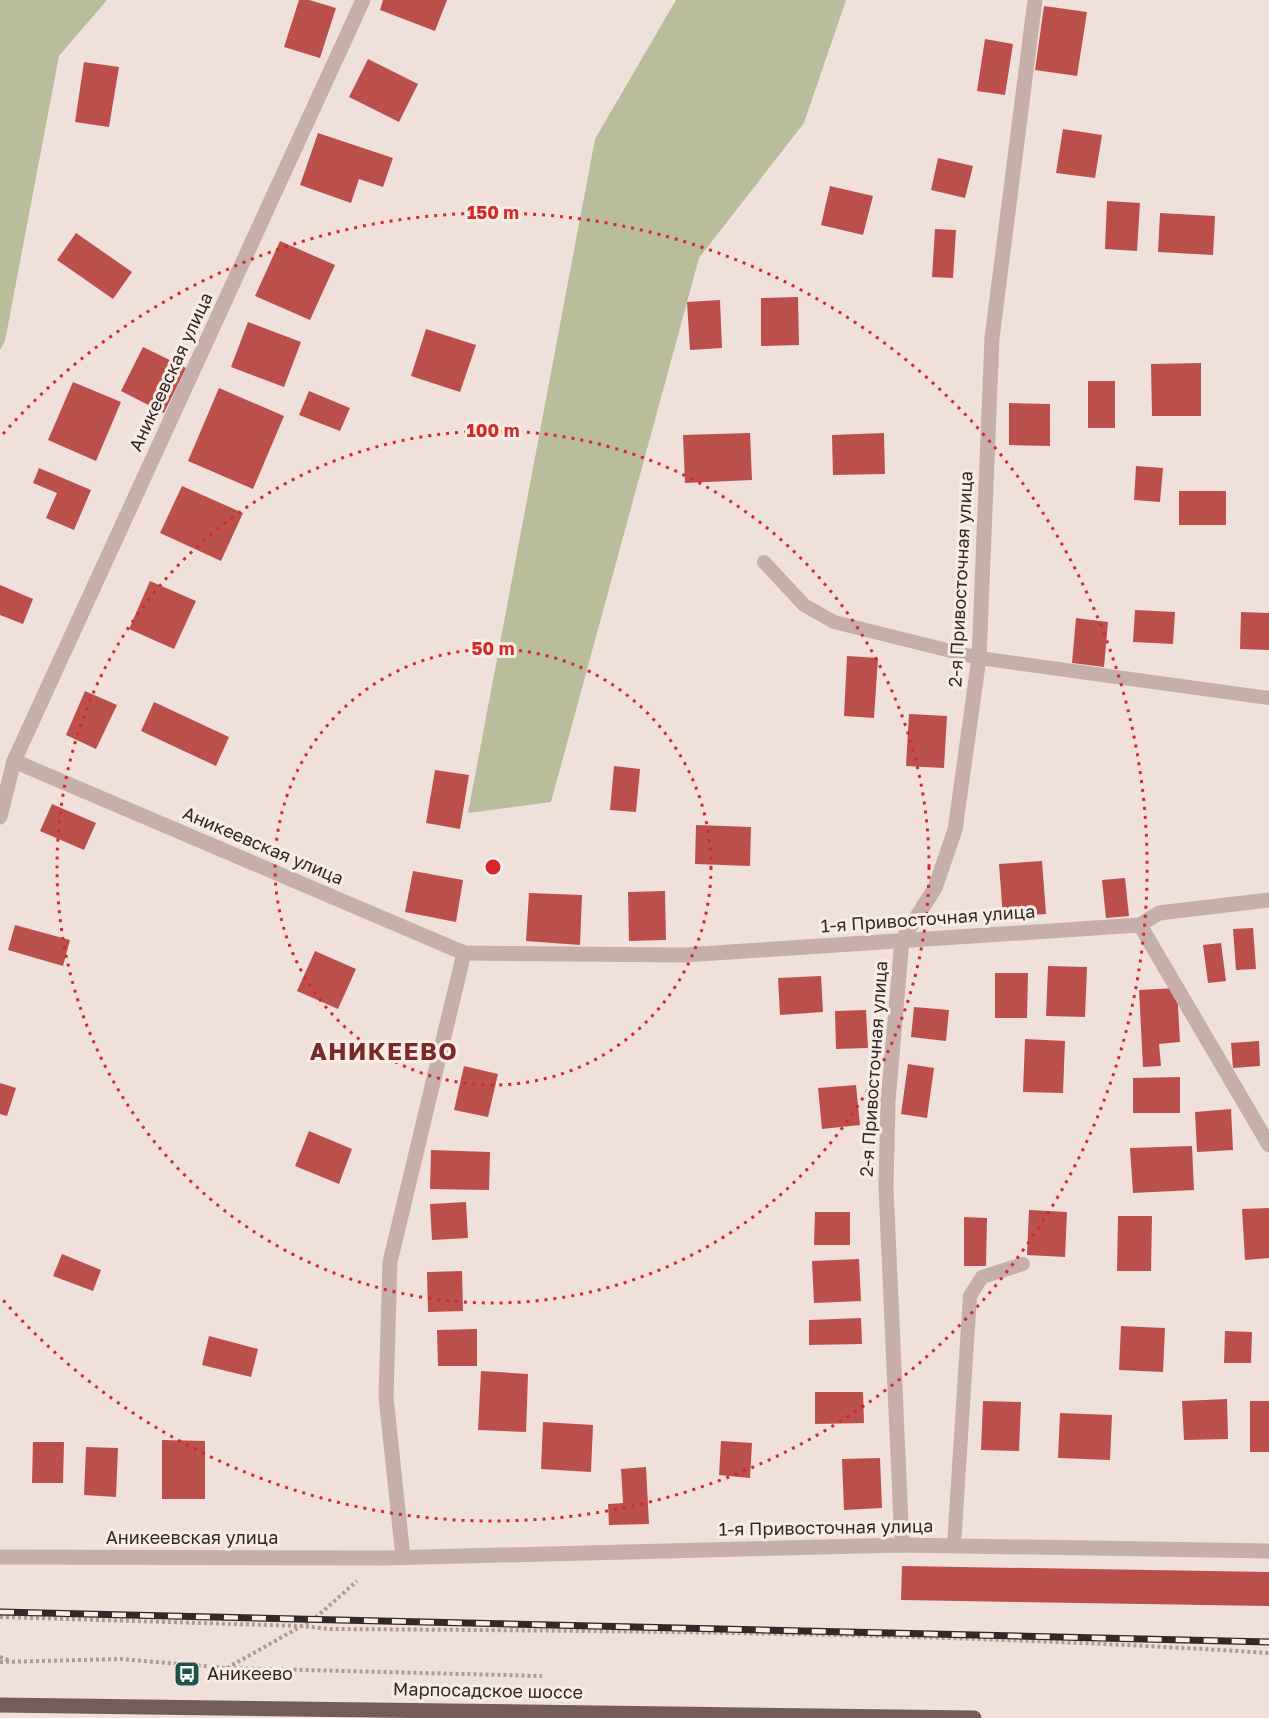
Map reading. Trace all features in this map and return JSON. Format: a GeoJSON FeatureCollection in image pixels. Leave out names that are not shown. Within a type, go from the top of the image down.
{"type":"FeatureCollection","features":[{"type":"Feature","properties":{"kind":"main road","name":"Марпосадское шоссе"},"geometry":{"type":"LineString","coordinates":[[0,1705],[355,1713],[974,1718]]}},
{"type":"Feature","properties":{"kind":"street","name":"Аникеевская улица"},"geometry":{"type":"LineString","coordinates":[[0,817],[14,761],[363,0]]}},
{"type":"Feature","properties":{"kind":"street","name":"2-я Привосточная улица"},"geometry":{"type":"LineString","coordinates":[[902,1545],[886,1188],[888,1101],[902,940],[935,888],[954,830],[979,658],[992,338],[1035,0]]}},
{"type":"Feature","properties":{"kind":"street","name":"Аникеевская улица"},"geometry":{"type":"LineString","coordinates":[[14,761],[464,953]]}},
{"type":"Feature","properties":{"kind":"street"},"geometry":{"type":"LineString","coordinates":[[1269,900],[1159,913],[1140,925],[1269,1145]]}},
{"type":"Feature","properties":{"kind":"street","name":"1-я Привосточная улица"},"geometry":{"type":"LineString","coordinates":[[464,953],[684,955],[1140,925]]}},
{"type":"Feature","properties":{"kind":"street"},"geometry":{"type":"LineString","coordinates":[[404,1557],[386,1397],[390,1262],[464,953]]}},
{"type":"Feature","properties":{"kind":"street","name":"1-я Привосточная улица"},"geometry":{"type":"LineString","coordinates":[[385,1558],[902,1545],[1269,1551]]}},
{"type":"Feature","properties":{"kind":"street","name":"Аникеевская улица"},"geometry":{"type":"LineString","coordinates":[[0,1557],[385,1558]]}},
{"type":"Feature","properties":{"kind":"lane"},"geometry":{"type":"LineString","coordinates":[[764,562],[804,605],[834,622],[979,658],[1269,698]]}},
{"type":"Feature","properties":{"kind":"lane"},"geometry":{"type":"LineString","coordinates":[[954,1545],[970,1296],[982,1277],[1023,1264]]}},
{"type":"Feature","properties":{"kind":"path"},"geometry":{"type":"LineString","coordinates":[[226,1668],[314,1619],[385,1558]]}},
{"type":"Feature","properties":{"kind":"path"},"geometry":{"type":"LineString","coordinates":[[0,1617],[302,1626],[330,1629],[652,1631],[987,1639],[1129,1644],[1269,1653]]}},
{"type":"Feature","properties":{"kind":"path"},"geometry":{"type":"LineString","coordinates":[[0,1657],[15,1662]]}},
{"type":"Feature","properties":{"kind":"path"},"geometry":{"type":"LineString","coordinates":[[0,1662],[121,1659],[226,1668],[542,1677]]}},
{"type":"Feature","properties":{"kind":"green space"},"geometry":{"type":"Polygon","coordinates":[[[0,0],[107,0],[59,56],[5,341],[0,350],[0,0]]]}},
{"type":"Feature","properties":{"kind":"green space"},"geometry":{"type":"Polygon","coordinates":[[[676,0],[846,0],[804,123],[699,258],[551,802],[468,813],[595,139],[676,0]]]}},
{"type":"Feature","properties":{"kind":"building"},"geometry":{"type":"Polygon","coordinates":[[[299,0],[309,0],[336,8],[320,58],[284,47],[299,0]]]}},
{"type":"Feature","properties":{"kind":"building"},"geometry":{"type":"Polygon","coordinates":[[[383,0],[447,0],[435,31],[380,10],[383,0]]]}},
{"type":"Feature","properties":{"kind":"building"},"geometry":{"type":"Polygon","coordinates":[[[1044,6],[1087,12],[1077,76],[1035,70],[1044,6]]]}},
{"type":"Feature","properties":{"kind":"building"},"geometry":{"type":"Polygon","coordinates":[[[985,39],[1013,44],[1005,95],[977,91],[985,39]]]}},
{"type":"Feature","properties":{"kind":"building"},"geometry":{"type":"Polygon","coordinates":[[[368,59],[418,84],[399,122],[349,97],[368,59]]]}},
{"type":"Feature","properties":{"kind":"building"},"geometry":{"type":"Polygon","coordinates":[[[84,62],[119,67],[109,127],[75,122],[84,62]]]}},
{"type":"Feature","properties":{"kind":"building"},"geometry":{"type":"Polygon","coordinates":[[[1063,129],[1102,135],[1095,178],[1056,173],[1063,129]]]}},
{"type":"Feature","properties":{"kind":"building"},"geometry":{"type":"Polygon","coordinates":[[[318,133],[393,158],[383,187],[359,179],[351,203],[300,185],[318,133]]]}},
{"type":"Feature","properties":{"kind":"building"},"geometry":{"type":"Polygon","coordinates":[[[938,158],[973,166],[965,198],[931,190],[938,158]]]}},
{"type":"Feature","properties":{"kind":"building"},"geometry":{"type":"Polygon","coordinates":[[[830,186],[873,196],[863,235],[821,225],[830,186]]]}},
{"type":"Feature","properties":{"kind":"building"},"geometry":{"type":"Polygon","coordinates":[[[1107,201],[1140,203],[1137,251],[1105,249],[1107,201]]]}},
{"type":"Feature","properties":{"kind":"building"},"geometry":{"type":"Polygon","coordinates":[[[1160,213],[1215,216],[1213,255],[1158,252],[1160,213]]]}},
{"type":"Feature","properties":{"kind":"building"},"geometry":{"type":"Polygon","coordinates":[[[935,229],[956,230],[953,278],[932,277],[935,229]]]}},
{"type":"Feature","properties":{"kind":"building"},"geometry":{"type":"Polygon","coordinates":[[[76,233],[132,272],[113,299],[57,260],[76,233]]]}},
{"type":"Feature","properties":{"kind":"building"},"geometry":{"type":"Polygon","coordinates":[[[280,241],[335,265],[310,320],[255,296],[280,241]]]}},
{"type":"Feature","properties":{"kind":"building"},"geometry":{"type":"Polygon","coordinates":[[[798,297],[799,345],[761,346],[761,298],[798,297]]]}},
{"type":"Feature","properties":{"kind":"building"},"geometry":{"type":"Polygon","coordinates":[[[720,300],[722,348],[690,350],[687,302],[720,300]]]}},
{"type":"Feature","properties":{"kind":"building"},"geometry":{"type":"Polygon","coordinates":[[[248,322],[301,342],[284,387],[231,367],[248,322]]]}},
{"type":"Feature","properties":{"kind":"building"},"geometry":{"type":"Polygon","coordinates":[[[426,329],[476,345],[460,392],[411,376],[426,329]]]}},
{"type":"Feature","properties":{"kind":"building"},"geometry":{"type":"Polygon","coordinates":[[[143,347],[186,368],[164,413],[121,391],[143,347]]]}},
{"type":"Feature","properties":{"kind":"building"},"geometry":{"type":"Polygon","coordinates":[[[1201,363],[1201,416],[1152,416],[1151,364],[1201,363]]]}},
{"type":"Feature","properties":{"kind":"building"},"geometry":{"type":"Polygon","coordinates":[[[1088,381],[1115,381],[1115,428],[1088,428],[1088,381]]]}},
{"type":"Feature","properties":{"kind":"building"},"geometry":{"type":"Polygon","coordinates":[[[73,382],[121,402],[96,461],[48,440],[73,382]]]}},
{"type":"Feature","properties":{"kind":"building"},"geometry":{"type":"Polygon","coordinates":[[[219,388],[284,416],[253,489],[188,461],[219,388]]]}},
{"type":"Feature","properties":{"kind":"building"},"geometry":{"type":"Polygon","coordinates":[[[309,391],[350,408],[340,431],[299,415],[309,391]]]}},
{"type":"Feature","properties":{"kind":"building"},"geometry":{"type":"Polygon","coordinates":[[[1009,403],[1050,404],[1050,446],[1009,445],[1009,403]]]}},
{"type":"Feature","properties":{"kind":"building"},"geometry":{"type":"Polygon","coordinates":[[[750,433],[752,480],[685,483],[683,435],[750,433]]]}},
{"type":"Feature","properties":{"kind":"building"},"geometry":{"type":"Polygon","coordinates":[[[884,433],[885,474],[833,475],[832,435],[884,433]]]}},
{"type":"Feature","properties":{"kind":"building"},"geometry":{"type":"Polygon","coordinates":[[[1136,466],[1163,468],[1160,502],[1134,500],[1136,466]]]}},
{"type":"Feature","properties":{"kind":"building"},"geometry":{"type":"Polygon","coordinates":[[[39,468],[91,490],[74,530],[46,518],[57,493],[33,483],[39,468]]]}},
{"type":"Feature","properties":{"kind":"building"},"geometry":{"type":"Polygon","coordinates":[[[182,486],[243,513],[221,561],[160,533],[182,486]]]}},
{"type":"Feature","properties":{"kind":"building"},"geometry":{"type":"Polygon","coordinates":[[[1179,491],[1226,491],[1226,525],[1179,525],[1179,491]]]}},
{"type":"Feature","properties":{"kind":"building"},"geometry":{"type":"Polygon","coordinates":[[[150,581],[196,601],[174,649],[129,629],[150,581]]]}},
{"type":"Feature","properties":{"kind":"building"},"geometry":{"type":"Polygon","coordinates":[[[0,585],[33,599],[23,624],[0,615],[0,585]]]}},
{"type":"Feature","properties":{"kind":"building"},"geometry":{"type":"Polygon","coordinates":[[[1135,610],[1175,612],[1173,644],[1133,642],[1135,610]]]}},
{"type":"Feature","properties":{"kind":"building"},"geometry":{"type":"Polygon","coordinates":[[[1241,612],[1269,613],[1269,650],[1240,649],[1241,612]]]}},
{"type":"Feature","properties":{"kind":"building"},"geometry":{"type":"Polygon","coordinates":[[[1076,618],[1108,622],[1104,667],[1072,663],[1076,618]]]}},
{"type":"Feature","properties":{"kind":"building"},"geometry":{"type":"Polygon","coordinates":[[[847,656],[878,658],[874,718],[844,716],[847,656]]]}},
{"type":"Feature","properties":{"kind":"building"},"geometry":{"type":"Polygon","coordinates":[[[85,691],[117,705],[96,749],[66,735],[85,691]]]}},
{"type":"Feature","properties":{"kind":"building"},"geometry":{"type":"Polygon","coordinates":[[[154,702],[229,737],[216,766],[141,731],[154,702]]]}},
{"type":"Feature","properties":{"kind":"building"},"geometry":{"type":"Polygon","coordinates":[[[909,714],[947,716],[944,768],[906,766],[909,714]]]}},
{"type":"Feature","properties":{"kind":"building"},"geometry":{"type":"Polygon","coordinates":[[[614,766],[640,769],[636,812],[610,810],[614,766]]]}},
{"type":"Feature","properties":{"kind":"building"},"geometry":{"type":"Polygon","coordinates":[[[435,770],[469,775],[460,829],[426,823],[435,770]]]}},
{"type":"Feature","properties":{"kind":"building"},"geometry":{"type":"Polygon","coordinates":[[[52,804],[96,823],[84,850],[40,831],[52,804]]]}},
{"type":"Feature","properties":{"kind":"building"},"geometry":{"type":"Polygon","coordinates":[[[696,825],[751,827],[750,866],[695,864],[696,825]]]}},
{"type":"Feature","properties":{"kind":"building"},"geometry":{"type":"Polygon","coordinates":[[[1042,861],[1046,914],[1003,917],[999,864],[1042,861]]]}},
{"type":"Feature","properties":{"kind":"building"},"geometry":{"type":"Polygon","coordinates":[[[413,871],[463,880],[456,922],[405,912],[413,871]]]}},
{"type":"Feature","properties":{"kind":"building"},"geometry":{"type":"Polygon","coordinates":[[[1125,878],[1129,916],[1106,918],[1102,880],[1125,878]]]}},
{"type":"Feature","properties":{"kind":"building"},"geometry":{"type":"Polygon","coordinates":[[[665,891],[666,940],[629,941],[628,892],[665,891]]]}},
{"type":"Feature","properties":{"kind":"building"},"geometry":{"type":"Polygon","coordinates":[[[529,893],[582,895],[580,945],[526,941],[529,893]]]}},
{"type":"Feature","properties":{"kind":"building"},"geometry":{"type":"Polygon","coordinates":[[[15,925],[70,940],[63,966],[8,950],[15,925]]]}},
{"type":"Feature","properties":{"kind":"building"},"geometry":{"type":"Polygon","coordinates":[[[1253,928],[1256,969],[1236,970],[1233,929],[1253,928]]]}},
{"type":"Feature","properties":{"kind":"building"},"geometry":{"type":"Polygon","coordinates":[[[1221,943],[1226,981],[1208,983],[1203,945],[1221,943]]]}},
{"type":"Feature","properties":{"kind":"building"},"geometry":{"type":"Polygon","coordinates":[[[315,951],[356,969],[338,1009],[297,991],[315,951]]]}},
{"type":"Feature","properties":{"kind":"building"},"geometry":{"type":"Polygon","coordinates":[[[1048,966],[1087,967],[1085,1017],[1046,1016],[1048,966]]]}},
{"type":"Feature","properties":{"kind":"building"},"geometry":{"type":"Polygon","coordinates":[[[995,973],[1028,973],[1027,1018],[995,1018],[995,973]]]}},
{"type":"Feature","properties":{"kind":"building"},"geometry":{"type":"Polygon","coordinates":[[[821,976],[823,1012],[780,1015],[778,978],[821,976]]]}},
{"type":"Feature","properties":{"kind":"building"},"geometry":{"type":"Polygon","coordinates":[[[1177,988],[1180,1042],[1159,1044],[1161,1066],[1143,1067],[1139,990],[1177,988]]]}},
{"type":"Feature","properties":{"kind":"building"},"geometry":{"type":"Polygon","coordinates":[[[914,1007],[949,1010],[946,1041],[911,1037],[914,1007]]]}},
{"type":"Feature","properties":{"kind":"building"},"geometry":{"type":"Polygon","coordinates":[[[866,1010],[868,1048],[836,1049],[835,1011],[866,1010]]]}},
{"type":"Feature","properties":{"kind":"building"},"geometry":{"type":"Polygon","coordinates":[[[1025,1039],[1065,1041],[1063,1093],[1023,1092],[1025,1039]]]}},
{"type":"Feature","properties":{"kind":"building"},"geometry":{"type":"Polygon","coordinates":[[[1259,1041],[1260,1066],[1233,1068],[1231,1043],[1259,1041]]]}},
{"type":"Feature","properties":{"kind":"building"},"geometry":{"type":"Polygon","coordinates":[[[908,1064],[934,1068],[927,1118],[901,1114],[908,1064]]]}},
{"type":"Feature","properties":{"kind":"building"},"geometry":{"type":"Polygon","coordinates":[[[464,1066],[498,1074],[488,1117],[454,1110],[464,1066]]]}},
{"type":"Feature","properties":{"kind":"building"},"geometry":{"type":"Polygon","coordinates":[[[1180,1077],[1180,1113],[1133,1113],[1133,1078],[1180,1077]]]}},
{"type":"Feature","properties":{"kind":"building"},"geometry":{"type":"Polygon","coordinates":[[[0,1083],[16,1088],[7,1116],[0,1114],[0,1083]]]}},
{"type":"Feature","properties":{"kind":"building"},"geometry":{"type":"Polygon","coordinates":[[[856,1085],[860,1125],[822,1129],[818,1088],[856,1085]]]}},
{"type":"Feature","properties":{"kind":"building"},"geometry":{"type":"Polygon","coordinates":[[[1231,1109],[1233,1150],[1197,1152],[1195,1112],[1231,1109]]]}},
{"type":"Feature","properties":{"kind":"building"},"geometry":{"type":"Polygon","coordinates":[[[309,1131],[352,1149],[339,1184],[295,1166],[309,1131]]]}},
{"type":"Feature","properties":{"kind":"building"},"geometry":{"type":"Polygon","coordinates":[[[1192,1146],[1194,1190],[1133,1193],[1130,1148],[1192,1146]]]}},
{"type":"Feature","properties":{"kind":"building"},"geometry":{"type":"Polygon","coordinates":[[[431,1150],[490,1152],[489,1190],[430,1189],[431,1150]]]}},
{"type":"Feature","properties":{"kind":"building"},"geometry":{"type":"Polygon","coordinates":[[[466,1202],[468,1238],[432,1240],[430,1204],[466,1202]]]}},
{"type":"Feature","properties":{"kind":"building"},"geometry":{"type":"Polygon","coordinates":[[[1269,1208],[1269,1258],[1245,1260],[1242,1209],[1269,1208]]]}},
{"type":"Feature","properties":{"kind":"building"},"geometry":{"type":"Polygon","coordinates":[[[1029,1210],[1067,1212],[1065,1257],[1027,1255],[1029,1210]]]}},
{"type":"Feature","properties":{"kind":"building"},"geometry":{"type":"Polygon","coordinates":[[[815,1212],[850,1212],[850,1245],[814,1245],[815,1212]]]}},
{"type":"Feature","properties":{"kind":"building"},"geometry":{"type":"Polygon","coordinates":[[[1118,1216],[1152,1216],[1151,1271],[1117,1271],[1118,1216]]]}},
{"type":"Feature","properties":{"kind":"building"},"geometry":{"type":"Polygon","coordinates":[[[964,1217],[987,1218],[986,1266],[964,1266],[964,1217]]]}},
{"type":"Feature","properties":{"kind":"building"},"geometry":{"type":"Polygon","coordinates":[[[62,1254],[101,1270],[93,1291],[53,1276],[62,1254]]]}},
{"type":"Feature","properties":{"kind":"building"},"geometry":{"type":"Polygon","coordinates":[[[859,1259],[861,1301],[814,1303],[812,1261],[859,1259]]]}},
{"type":"Feature","properties":{"kind":"building"},"geometry":{"type":"Polygon","coordinates":[[[462,1271],[463,1311],[428,1312],[427,1272],[462,1271]]]}},
{"type":"Feature","properties":{"kind":"building"},"geometry":{"type":"Polygon","coordinates":[[[861,1318],[862,1344],[809,1345],[809,1320],[861,1318]]]}},
{"type":"Feature","properties":{"kind":"building"},"geometry":{"type":"Polygon","coordinates":[[[1121,1326],[1165,1328],[1163,1372],[1119,1370],[1121,1326]]]}},
{"type":"Feature","properties":{"kind":"building"},"geometry":{"type":"Polygon","coordinates":[[[477,1329],[477,1366],[438,1366],[437,1330],[477,1329]]]}},
{"type":"Feature","properties":{"kind":"building"},"geometry":{"type":"Polygon","coordinates":[[[1225,1331],[1252,1332],[1251,1363],[1224,1363],[1225,1331]]]}},
{"type":"Feature","properties":{"kind":"building"},"geometry":{"type":"Polygon","coordinates":[[[209,1336],[258,1349],[251,1377],[202,1365],[209,1336]]]}},
{"type":"Feature","properties":{"kind":"building"},"geometry":{"type":"Polygon","coordinates":[[[481,1371],[528,1374],[526,1432],[478,1430],[481,1371]]]}},
{"type":"Feature","properties":{"kind":"building"},"geometry":{"type":"Polygon","coordinates":[[[815,1392],[863,1392],[864,1423],[815,1424],[815,1392]]]}},
{"type":"Feature","properties":{"kind":"building"},"geometry":{"type":"Polygon","coordinates":[[[1227,1399],[1228,1439],[1184,1440],[1182,1401],[1227,1399]]]}},
{"type":"Feature","properties":{"kind":"building"},"geometry":{"type":"Polygon","coordinates":[[[983,1401],[1021,1402],[1019,1451],[981,1450],[983,1401]]]}},
{"type":"Feature","properties":{"kind":"building"},"geometry":{"type":"Polygon","coordinates":[[[1250,1401],[1269,1401],[1269,1452],[1250,1452],[1250,1401]]]}},
{"type":"Feature","properties":{"kind":"building"},"geometry":{"type":"Polygon","coordinates":[[[1060,1413],[1112,1415],[1110,1460],[1058,1458],[1060,1413]]]}},
{"type":"Feature","properties":{"kind":"building"},"geometry":{"type":"Polygon","coordinates":[[[543,1422],[593,1425],[591,1472],[541,1469],[543,1422]]]}},
{"type":"Feature","properties":{"kind":"building"},"geometry":{"type":"Polygon","coordinates":[[[162,1440],[205,1441],[205,1499],[162,1499],[162,1440]]]}},
{"type":"Feature","properties":{"kind":"building"},"geometry":{"type":"Polygon","coordinates":[[[721,1441],[752,1443],[750,1478],[719,1475],[721,1441]]]}},
{"type":"Feature","properties":{"kind":"building"},"geometry":{"type":"Polygon","coordinates":[[[33,1442],[64,1442],[63,1483],[32,1483],[33,1442]]]}},
{"type":"Feature","properties":{"kind":"building"},"geometry":{"type":"Polygon","coordinates":[[[86,1447],[118,1448],[116,1497],[84,1495],[86,1447]]]}},
{"type":"Feature","properties":{"kind":"building"},"geometry":{"type":"Polygon","coordinates":[[[880,1458],[882,1508],[844,1510],[842,1459],[880,1458]]]}},
{"type":"Feature","properties":{"kind":"building"},"geometry":{"type":"Polygon","coordinates":[[[646,1467],[649,1524],[609,1525],[608,1504],[623,1503],[621,1469],[646,1467]]]}},
{"type":"Feature","properties":{"kind":"building"},"geometry":{"type":"Polygon","coordinates":[[[902,1566],[1269,1572],[1269,1606],[901,1600],[902,1566]]]}},
{"type":"Feature","properties":{"kind":"railway"},"geometry":{"type":"LineString","coordinates":[[0,1612],[1269,1642]]}},
{"type":"Feature","properties":{"kind":"place","name":"Аникеево"},"geometry":{"type":"Point","coordinates":[187,1674]}},
{"type":"Feature","properties":{"kind":"district","name":"АНИКЕЕВО"},"geometry":{"type":"Point","coordinates":[384,1052]}}]}
